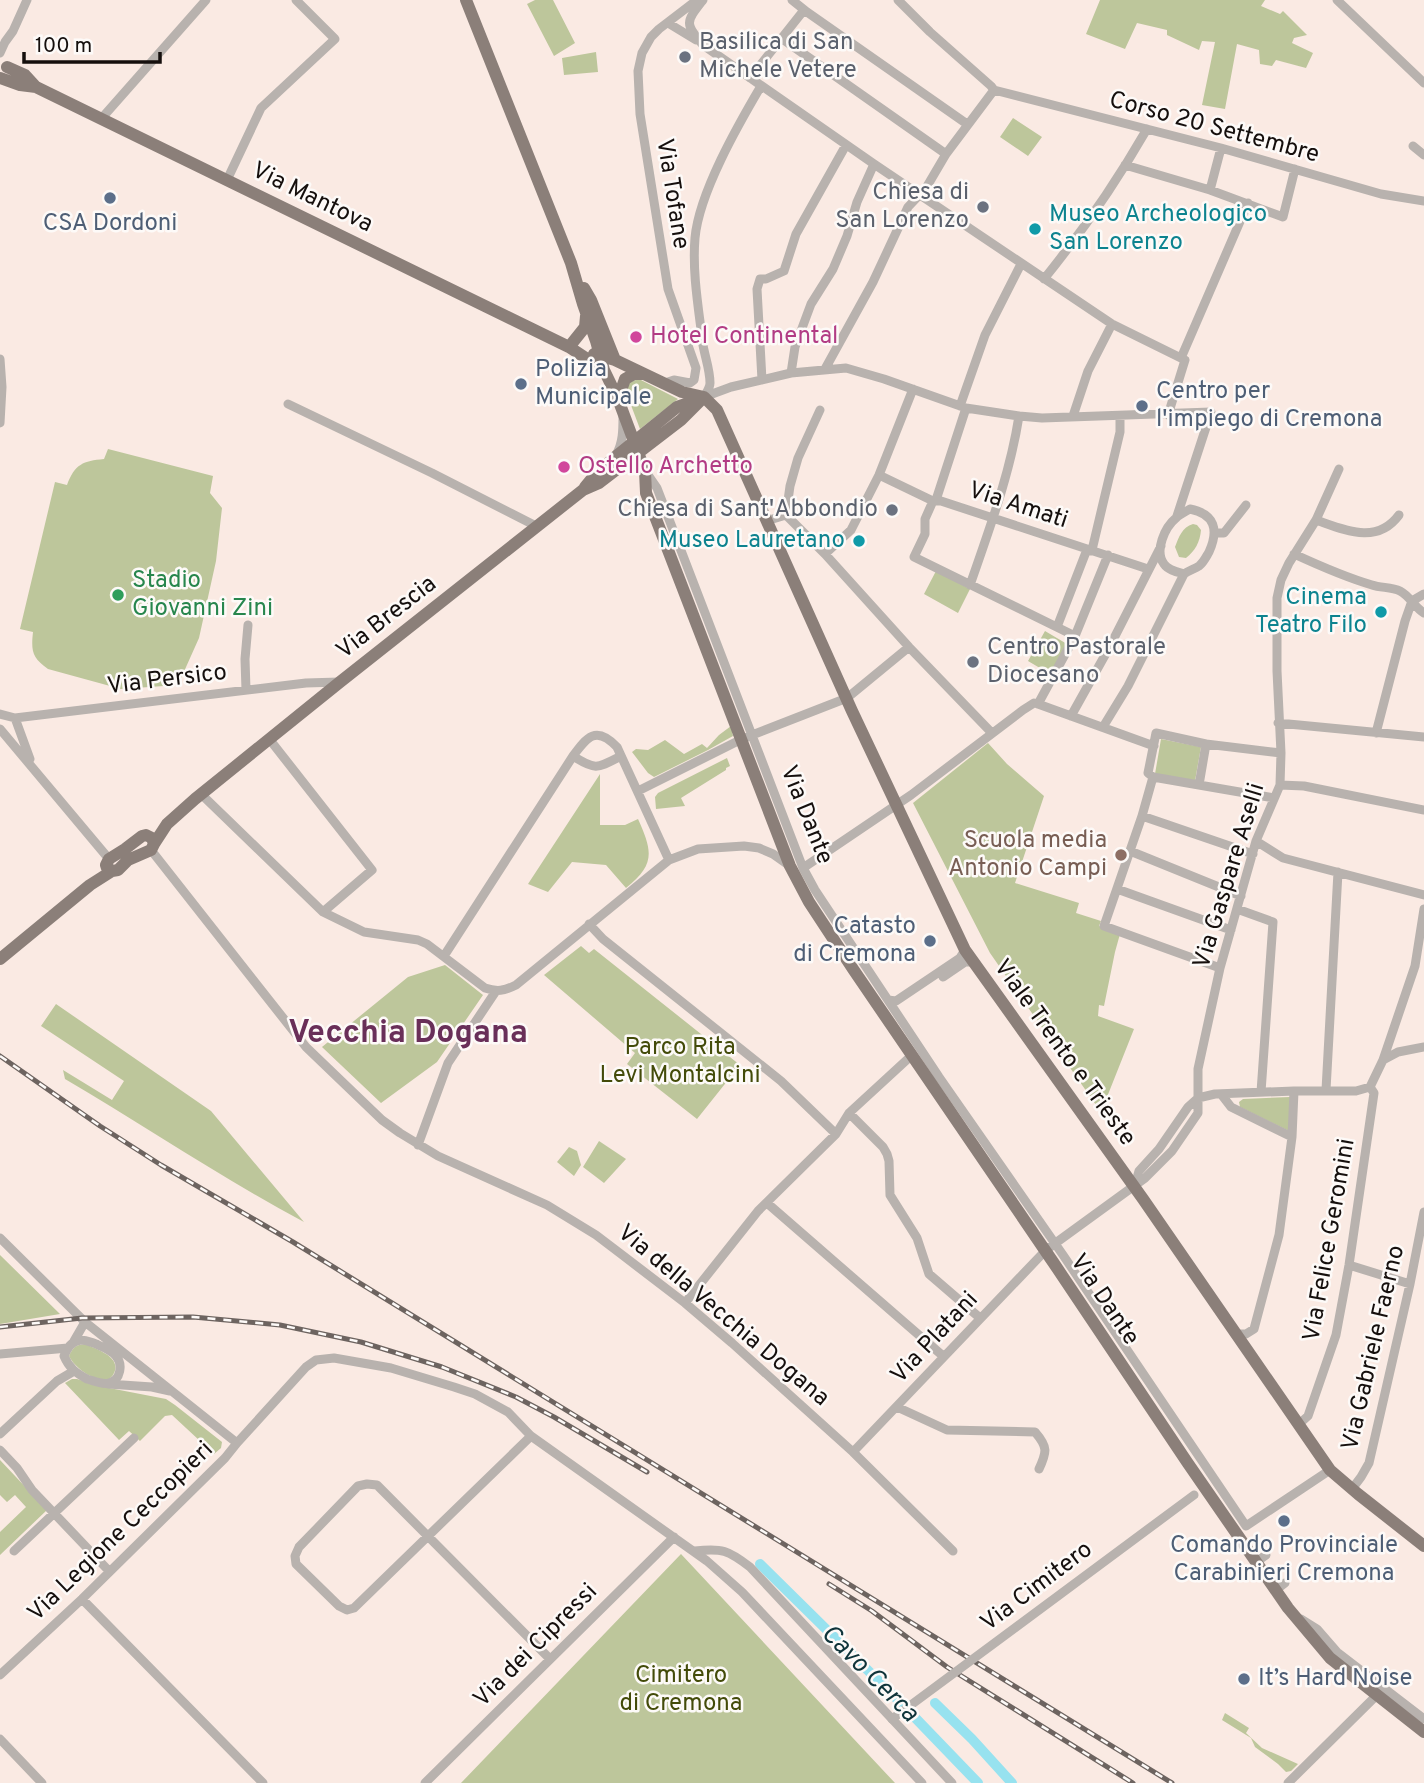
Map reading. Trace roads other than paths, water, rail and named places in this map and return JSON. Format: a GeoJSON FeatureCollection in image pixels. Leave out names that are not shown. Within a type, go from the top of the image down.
{"type":"FeatureCollection","features":[{"type":"Feature","properties":{"kind":"main road"},"geometry":{"type":"LineString","coordinates":[[466,0],[571,263],[591,300],[615,360]]}},
{"type":"Feature","properties":{"kind":"main road","name":"Via Mantova"},"geometry":{"type":"LineString","coordinates":[[2,71],[20,85],[36,87],[575,351],[615,360],[662,384],[704,397]]}},
{"type":"Feature","properties":{"kind":"main road","name":"Via Dante"},"geometry":{"type":"LineString","coordinates":[[571,263],[604,370],[645,471],[646,493],[713,667],[747,737],[809,902],[911,1056],[1050,1247],[1180,1451],[1210,1483],[1231,1524],[1261,1558],[1280,1587],[1293,1615],[1330,1658],[1380,1692],[1424,1732]]}},
{"type":"Feature","properties":{"kind":"main road"},"geometry":{"type":"LineString","coordinates":[[586,312],[585,327],[575,351],[604,370]]}},
{"type":"Feature","properties":{"kind":"main road"},"geometry":{"type":"LineString","coordinates":[[618,399],[625,379],[635,374],[643,374]]}},
{"type":"Feature","properties":{"kind":"main road"},"geometry":{"type":"LineString","coordinates":[[583,490],[614,458],[636,448],[681,420],[704,397]]}},
{"type":"Feature","properties":{"kind":"main road","name":"Viale Trento e Trieste"},"geometry":{"type":"LineString","coordinates":[[704,397],[717,410],[895,804],[969,956],[1331,1470],[1424,1546]]}},
{"type":"Feature","properties":{"kind":"main road","name":"Via Brescia"},"geometry":{"type":"LineString","coordinates":[[0,959],[90,885],[109,865],[118,870],[201,794],[583,490],[599,483],[636,448]]}},
{"type":"Feature","properties":{"kind":"street"},"geometry":{"type":"LineString","coordinates":[[0,53],[27,0]]}},
{"type":"Feature","properties":{"kind":"street"},"geometry":{"type":"LineString","coordinates":[[101,119],[206,0]]}},
{"type":"Feature","properties":{"kind":"street"},"geometry":{"type":"LineString","coordinates":[[227,180],[261,108],[335,39],[296,0]]}},
{"type":"Feature","properties":{"kind":"street","name":"Via Tofane"},"geometry":{"type":"LineString","coordinates":[[662,384],[674,380],[690,383],[694,380],[696,368],[668,289],[640,114],[638,71],[642,53],[651,37],[697,0]]}},
{"type":"Feature","properties":{"kind":"street"},"geometry":{"type":"LineString","coordinates":[[703,0],[689,18],[689,24],[703,45]]}},
{"type":"Feature","properties":{"kind":"street"},"geometry":{"type":"LineString","coordinates":[[792,0],[967,124]]}},
{"type":"Feature","properties":{"kind":"street"},"geometry":{"type":"LineString","coordinates":[[825,369],[873,282],[908,207],[926,188],[967,124],[993,90],[898,0]]}},
{"type":"Feature","properties":{"kind":"street"},"geometry":{"type":"LineString","coordinates":[[1337,0],[1424,83]]}},
{"type":"Feature","properties":{"kind":"street"},"geometry":{"type":"LineString","coordinates":[[750,78],[804,10]]}},
{"type":"Feature","properties":{"kind":"street"},"geometry":{"type":"LineString","coordinates":[[668,23],[1111,324],[1183,359]]}},
{"type":"Feature","properties":{"kind":"street"},"geometry":{"type":"LineString","coordinates":[[781,38],[946,155]]}},
{"type":"Feature","properties":{"kind":"street"},"geometry":{"type":"LineString","coordinates":[[704,397],[710,385],[695,265],[695,236],[714,175],[761,86]]}},
{"type":"Feature","properties":{"kind":"street","name":"Corso 20 Settembre"},"geometry":{"type":"LineString","coordinates":[[993,90],[1221,148],[1381,194],[1424,201]]}},
{"type":"Feature","properties":{"kind":"street"},"geometry":{"type":"LineString","coordinates":[[1044,279],[1063,256],[1147,129]]}},
{"type":"Feature","properties":{"kind":"street"},"geometry":{"type":"LineString","coordinates":[[762,380],[757,289],[760,279],[784,271],[796,234],[846,145]]}},
{"type":"Feature","properties":{"kind":"street"},"geometry":{"type":"LineString","coordinates":[[1413,146],[1424,155]]}},
{"type":"Feature","properties":{"kind":"street"},"geometry":{"type":"LineString","coordinates":[[1210,190],[1221,148]]}},
{"type":"Feature","properties":{"kind":"street"},"geometry":{"type":"LineString","coordinates":[[791,373],[795,347],[811,304],[848,236],[857,202],[874,164]]}},
{"type":"Feature","properties":{"kind":"street"},"geometry":{"type":"LineString","coordinates":[[1125,165],[1210,190],[1283,217],[1295,169]]}},
{"type":"Feature","properties":{"kind":"street"},"geometry":{"type":"LineString","coordinates":[[1168,415],[1183,359],[1248,203]]}},
{"type":"Feature","properties":{"kind":"street"},"geometry":{"type":"LineString","coordinates":[[1021,264],[985,334],[935,500],[925,519],[925,534],[914,557],[1075,636]]}},
{"type":"Feature","properties":{"kind":"street"},"geometry":{"type":"LineString","coordinates":[[1073,416],[1088,371],[1111,324]]}},
{"type":"Feature","properties":{"kind":"street"},"geometry":{"type":"LineString","coordinates":[[690,351],[704,347]]}},
{"type":"Feature","properties":{"kind":"street"},"geometry":{"type":"LineString","coordinates":[[0,359],[0,423]]}},
{"type":"Feature","properties":{"kind":"street"},"geometry":{"type":"LineString","coordinates":[[704,397],[720,390],[791,373],[846,368],[963,407],[1018,416],[1042,418],[1210,412],[1177,516],[1164,535],[1161,546],[1109,648],[1071,716]]}},
{"type":"Feature","properties":{"kind":"street"},"geometry":{"type":"LineString","coordinates":[[825,554],[851,530],[878,475],[913,389]]}},
{"type":"Feature","properties":{"kind":"street"},"geometry":{"type":"LineString","coordinates":[[288,404],[538,527]]}},
{"type":"Feature","properties":{"kind":"street"},"geometry":{"type":"LineString","coordinates":[[786,515],[790,486],[799,458],[820,410]]}},
{"type":"Feature","properties":{"kind":"street"},"geometry":{"type":"LineString","coordinates":[[614,458],[620,449],[623,412]]}},
{"type":"Feature","properties":{"kind":"street"},"geometry":{"type":"LineString","coordinates":[[970,585],[994,518],[1015,441],[1018,416]]}},
{"type":"Feature","properties":{"kind":"street"},"geometry":{"type":"LineString","coordinates":[[1057,627],[1086,552],[1092,550],[1120,432],[1120,416]]}},
{"type":"Feature","properties":{"kind":"street","name":"Via Gaspare Aselli"},"geometry":{"type":"LineString","coordinates":[[1134,1187],[1179,1142],[1198,1113],[1198,1069],[1220,968],[1256,841],[1280,785],[1277,598],[1281,580],[1316,520],[1339,469]]}},
{"type":"Feature","properties":{"kind":"street","name":"Via Dante"},"geometry":{"type":"LineString","coordinates":[[645,471],[657,488],[730,679],[747,737]]}},
{"type":"Feature","properties":{"kind":"street","name":"Via Amati"},"geometry":{"type":"LineString","coordinates":[[878,475],[935,500],[1148,569]]}},
{"type":"Feature","properties":{"kind":"street"},"geometry":{"type":"LineString","coordinates":[[1215,534],[1224,533],[1246,505]]}},
{"type":"Feature","properties":{"kind":"street"},"geometry":{"type":"LineString","coordinates":[[1103,727],[1128,686],[1184,574],[1205,559],[1212,545],[1215,534],[1213,522],[1199,510],[1190,509],[1177,516]]}},
{"type":"Feature","properties":{"kind":"street"},"geometry":{"type":"LineString","coordinates":[[766,521],[786,515]]}},
{"type":"Feature","properties":{"kind":"street"},"geometry":{"type":"LineString","coordinates":[[786,515],[992,733]]}},
{"type":"Feature","properties":{"kind":"street"},"geometry":{"type":"LineString","coordinates":[[1316,520],[1352,532],[1368,533],[1391,526],[1399,515]]}},
{"type":"Feature","properties":{"kind":"street"},"geometry":{"type":"LineString","coordinates":[[1161,546],[1164,565],[1184,574]]}},
{"type":"Feature","properties":{"kind":"street"},"geometry":{"type":"LineString","coordinates":[[1294,554],[1336,573],[1400,591],[1424,613]]}},
{"type":"Feature","properties":{"kind":"street"},"geometry":{"type":"LineString","coordinates":[[1038,704],[1075,636],[1108,555]]}},
{"type":"Feature","properties":{"kind":"street"},"geometry":{"type":"LineString","coordinates":[[1376,733],[1405,621],[1412,601],[1424,594]]}},
{"type":"Feature","properties":{"kind":"street"},"geometry":{"type":"LineString","coordinates":[[246,690],[248,625]]}},
{"type":"Feature","properties":{"kind":"street"},"geometry":{"type":"LineString","coordinates":[[638,791],[747,737],[847,698],[909,647]]}},
{"type":"Feature","properties":{"kind":"street"},"geometry":{"type":"LineString","coordinates":[[713,667],[730,679]]}},
{"type":"Feature","properties":{"kind":"street"},"geometry":{"type":"LineString","coordinates":[[312,682],[319,695],[316,702]]}},
{"type":"Feature","properties":{"kind":"street","name":"Via Persico"},"geometry":{"type":"LineString","coordinates":[[0,715],[15,718],[312,682],[340,682]]}},
{"type":"Feature","properties":{"kind":"street"},"geometry":{"type":"LineString","coordinates":[[201,794],[323,912],[364,932],[418,940],[444,956],[485,988],[496,991],[516,985],[668,860],[698,849],[744,846],[759,848],[797,867],[915,792],[1034,703],[1154,746]]}},
{"type":"Feature","properties":{"kind":"street"},"geometry":{"type":"LineString","coordinates":[[15,718],[32,767]]}},
{"type":"Feature","properties":{"kind":"street"},"geometry":{"type":"LineString","coordinates":[[1278,723],[1424,737]]}},
{"type":"Feature","properties":{"kind":"street"},"geometry":{"type":"LineString","coordinates":[[0,729],[109,865]]}},
{"type":"Feature","properties":{"kind":"street"},"geometry":{"type":"LineString","coordinates":[[1274,798],[1153,777],[1148,773],[1156,733],[1206,744],[1281,753]]}},
{"type":"Feature","properties":{"kind":"street"},"geometry":{"type":"LineString","coordinates":[[444,956],[573,756],[589,736],[607,738],[617,747],[668,860]]}},
{"type":"Feature","properties":{"kind":"street"},"geometry":{"type":"LineString","coordinates":[[270,740],[372,870],[323,912]]}},
{"type":"Feature","properties":{"kind":"street"},"geometry":{"type":"LineString","coordinates":[[1199,785],[1206,744]]}},
{"type":"Feature","properties":{"kind":"street"},"geometry":{"type":"LineString","coordinates":[[573,756],[587,765],[598,767],[621,756]]}},
{"type":"Feature","properties":{"kind":"street"},"geometry":{"type":"LineString","coordinates":[[1153,777],[1104,926],[1220,968]]}},
{"type":"Feature","properties":{"kind":"street"},"geometry":{"type":"LineString","coordinates":[[1280,785],[1304,786],[1424,810]]}},
{"type":"Feature","properties":{"kind":"street"},"geometry":{"type":"LineString","coordinates":[[1142,816],[1253,854]]}},
{"type":"Feature","properties":{"kind":"street"},"geometry":{"type":"LineString","coordinates":[[1256,841],[1283,858],[1424,895]]}},
{"type":"Feature","properties":{"kind":"street","name":"Via della Vecchia Dogana"},"geometry":{"type":"LineString","coordinates":[[150,843],[306,1047],[382,1120],[438,1156],[547,1205],[621,1254],[685,1303],[852,1452],[953,1551]]}},
{"type":"Feature","properties":{"kind":"street"},"geometry":{"type":"LineString","coordinates":[[1130,851],[1241,895]]}},
{"type":"Feature","properties":{"kind":"street","name":"Via Dante"},"geometry":{"type":"LineString","coordinates":[[797,867],[984,1142],[1050,1247]]}},
{"type":"Feature","properties":{"kind":"street"},"geometry":{"type":"LineString","coordinates":[[1326,1090],[1338,872]]}},
{"type":"Feature","properties":{"kind":"street"},"geometry":{"type":"LineString","coordinates":[[1117,889],[1231,929]]}},
{"type":"Feature","properties":{"kind":"street"},"geometry":{"type":"LineString","coordinates":[[1237,909],[1273,922],[1261,1092]]}},
{"type":"Feature","properties":{"kind":"street","name":"Via Felice Geromini"},"geometry":{"type":"LineString","coordinates":[[1299,1423],[1307,1416],[1336,1335],[1374,1093],[1370,1087],[1420,967],[1424,909]]}},
{"type":"Feature","properties":{"kind":"street"},"geometry":{"type":"LineString","coordinates":[[589,924],[603,939],[781,1081],[836,1134]]}},
{"type":"Feature","properties":{"kind":"street"},"geometry":{"type":"LineString","coordinates":[[888,1000],[896,1001],[960,958],[969,956]]}},
{"type":"Feature","properties":{"kind":"street"},"geometry":{"type":"LineString","coordinates":[[897,1013],[899,1006],[965,962],[969,956]]}},
{"type":"Feature","properties":{"kind":"street"},"geometry":{"type":"LineString","coordinates":[[853,969],[874,978]]}},
{"type":"Feature","properties":{"kind":"street"},"geometry":{"type":"LineString","coordinates":[[418,1145],[448,1063],[496,991]]}},
{"type":"Feature","properties":{"kind":"street"},"geometry":{"type":"LineString","coordinates":[[1383,1060],[1398,1052],[1424,1047]]}},
{"type":"Feature","properties":{"kind":"street"},"geometry":{"type":"LineString","coordinates":[[685,1303],[766,1203],[836,1134],[849,1113],[911,1056]]}},
{"type":"Feature","properties":{"kind":"street"},"geometry":{"type":"LineString","coordinates":[[939,1077],[940,1097]]}},
{"type":"Feature","properties":{"kind":"street"},"geometry":{"type":"LineString","coordinates":[[1198,1098],[1261,1092],[1356,1091],[1370,1087]]}},
{"type":"Feature","properties":{"kind":"street"},"geometry":{"type":"LineString","coordinates":[[1236,1334],[1246,1334],[1254,1329],[1279,1235],[1292,1138],[1294,1091]]}},
{"type":"Feature","properties":{"kind":"street"},"geometry":{"type":"LineString","coordinates":[[1220,1094],[1231,1108],[1292,1138]]}},
{"type":"Feature","properties":{"kind":"street"},"geometry":{"type":"LineString","coordinates":[[849,1113],[887,1154],[890,1195],[916,1238],[929,1274],[980,1318]]}},
{"type":"Feature","properties":{"kind":"street"},"geometry":{"type":"LineString","coordinates":[[967,1136],[984,1142]]}},
{"type":"Feature","properties":{"kind":"street","name":"Via Platani"},"geometry":{"type":"LineString","coordinates":[[852,1452],[1050,1247],[1134,1187]]}},
{"type":"Feature","properties":{"kind":"street"},"geometry":{"type":"LineString","coordinates":[[766,1203],[943,1356]]}},
{"type":"Feature","properties":{"kind":"street","name":"Via Gabriele Faerno"},"geometry":{"type":"LineString","coordinates":[[1352,1489],[1369,1463],[1422,1232],[1424,1212]]}},
{"type":"Feature","properties":{"kind":"street"},"geometry":{"type":"LineString","coordinates":[[0,1238],[85,1322],[237,1443]]}},
{"type":"Feature","properties":{"kind":"street"},"geometry":{"type":"LineString","coordinates":[[1349,1265],[1410,1284]]}},
{"type":"Feature","properties":{"kind":"street"},"geometry":{"type":"LineString","coordinates":[[57,1381],[69,1348],[85,1322]]}},
{"type":"Feature","properties":{"kind":"street"},"geometry":{"type":"LineString","coordinates":[[0,1354],[69,1348],[86,1340],[172,1391]]}},
{"type":"Feature","properties":{"kind":"street"},"geometry":{"type":"LineString","coordinates":[[69,1348],[68,1365],[98,1383],[172,1391]]}},
{"type":"Feature","properties":{"kind":"street"},"geometry":{"type":"LineString","coordinates":[[108,1384],[115,1380],[120,1372],[120,1363],[115,1355]]}},
{"type":"Feature","properties":{"kind":"street","name":"Via Legione Ceccopieri"},"geometry":{"type":"LineString","coordinates":[[0,1675],[82,1599],[225,1458],[306,1367],[316,1360],[334,1358],[391,1368],[475,1394],[508,1412],[531,1436],[674,1537]]}},
{"type":"Feature","properties":{"kind":"street"},"geometry":{"type":"LineString","coordinates":[[0,1434],[57,1381],[74,1371]]}},
{"type":"Feature","properties":{"kind":"street"},"geometry":{"type":"LineString","coordinates":[[897,1407],[947,1430],[1035,1433],[1044,1442],[1046,1455],[1039,1469]]}},
{"type":"Feature","properties":{"kind":"street"},"geometry":{"type":"LineString","coordinates":[[531,1436],[428,1537],[354,1608],[347,1610],[339,1606],[296,1564],[295,1556],[299,1547],[358,1486],[377,1485],[428,1537],[550,1659]]}},
{"type":"Feature","properties":{"kind":"street"},"geometry":{"type":"LineString","coordinates":[[14,1551],[134,1438]]}},
{"type":"Feature","properties":{"kind":"street"},"geometry":{"type":"LineString","coordinates":[[0,1450],[32,1490],[109,1571]]}},
{"type":"Feature","properties":{"kind":"street"},"geometry":{"type":"LineString","coordinates":[[1231,1524],[1246,1526],[1331,1470]]}},
{"type":"Feature","properties":{"kind":"street","name":"Via Dante"},"geometry":{"type":"LineString","coordinates":[[1210,1483],[1246,1526]]}},
{"type":"Feature","properties":{"kind":"street","name":"Via Cimitero"},"geometry":{"type":"LineString","coordinates":[[892,1720],[1210,1483]]}},
{"type":"Feature","properties":{"kind":"street"},"geometry":{"type":"LineString","coordinates":[[674,1537],[695,1551],[741,1592],[922,1783]]}},
{"type":"Feature","properties":{"kind":"street","name":"Via dei Cipressi"},"geometry":{"type":"LineString","coordinates":[[425,1783],[674,1537]]}},
{"type":"Feature","properties":{"kind":"street"},"geometry":{"type":"LineString","coordinates":[[695,1551],[717,1549],[735,1555],[750,1567],[952,1783]]}},
{"type":"Feature","properties":{"kind":"street"},"geometry":{"type":"LineString","coordinates":[[82,1599],[263,1783]]}},
{"type":"Feature","properties":{"kind":"street"},"geometry":{"type":"LineString","coordinates":[[1288,1783],[1380,1692]]}},
{"type":"Feature","properties":{"kind":"street","name":"Via Dante"},"geometry":{"type":"LineString","coordinates":[[1380,1692],[1424,1719]]}},
{"type":"Feature","properties":{"kind":"street"},"geometry":{"type":"LineString","coordinates":[[0,1739],[42,1783]]}},
{"type":"Feature","properties":{"kind":"waterway","name":"Cavo Cerca"},"geometry":{"type":"LineString","coordinates":[[760,1564],[978,1783]]}},
{"type":"Feature","properties":{"kind":"waterway"},"geometry":{"type":"LineString","coordinates":[[935,1703],[1012,1783]]}},
{"type":"Feature","properties":{"kind":"railway"},"geometry":{"type":"LineString","coordinates":[[0,1056],[161,1165],[293,1242],[1172,1783]]}},
{"type":"Feature","properties":{"kind":"railway"},"geometry":{"type":"LineString","coordinates":[[0,1327],[82,1318],[193,1317],[280,1325],[361,1342],[442,1367],[516,1397],[647,1472]]}},
{"type":"Feature","properties":{"kind":"railway"},"geometry":{"type":"LineString","coordinates":[[829,1584],[872,1611],[947,1667],[1133,1783]]}},
{"type":"Feature","properties":{"kind":"place","name":"Basilica di San Michele Vetere"},"geometry":{"type":"Point","coordinates":[685,57]}},
{"type":"Feature","properties":{"kind":"place","name":"CSA Dordoni"},"geometry":{"type":"Point","coordinates":[110,198]}},
{"type":"Feature","properties":{"kind":"place","name":"Chiesa di San Lorenzo"},"geometry":{"type":"Point","coordinates":[983,207]}},
{"type":"Feature","properties":{"kind":"place","name":"Museo Archeologico San Lorenzo"},"geometry":{"type":"Point","coordinates":[1035,229]}},
{"type":"Feature","properties":{"kind":"place","name":"Hotel Continental"},"geometry":{"type":"Point","coordinates":[636,337]}},
{"type":"Feature","properties":{"kind":"place","name":"Polizia Municipale"},"geometry":{"type":"Point","coordinates":[521,384]}},
{"type":"Feature","properties":{"kind":"place","name":"Centro per l'impiego di Cremona"},"geometry":{"type":"Point","coordinates":[1142,406]}},
{"type":"Feature","properties":{"kind":"place","name":"Ostello Archetto"},"geometry":{"type":"Point","coordinates":[564,467]}},
{"type":"Feature","properties":{"kind":"place","name":"Chiesa di Sant'Abbondio"},"geometry":{"type":"Point","coordinates":[892,510]}},
{"type":"Feature","properties":{"kind":"place","name":"Museo Lauretano"},"geometry":{"type":"Point","coordinates":[859,541]}},
{"type":"Feature","properties":{"kind":"place","name":"Stadio Giovanni Zini"},"geometry":{"type":"Point","coordinates":[118,595]}},
{"type":"Feature","properties":{"kind":"place","name":"Cinema Teatro Filo"},"geometry":{"type":"Point","coordinates":[1381,612]}},
{"type":"Feature","properties":{"kind":"place","name":"Centro Pastorale Diocesano"},"geometry":{"type":"Point","coordinates":[973,662]}},
{"type":"Feature","properties":{"kind":"place","name":"Scuola media Antonio Campi"},"geometry":{"type":"Point","coordinates":[1121,855]}},
{"type":"Feature","properties":{"kind":"place","name":"Catasto di Cremona"},"geometry":{"type":"Point","coordinates":[930,941]}},
{"type":"Feature","properties":{"kind":"place","name":"Comando Provinciale Carabinieri Cremona"},"geometry":{"type":"Point","coordinates":[1284,1521]}},
{"type":"Feature","properties":{"kind":"place","name":"It’s Hard Noise"},"geometry":{"type":"Point","coordinates":[1244,1679]}},
{"type":"Feature","properties":{"kind":"district","name":"Vecchia Dogana"},"geometry":{"type":"Point","coordinates":[408,1034]}},
{"type":"Feature","properties":{"kind":"park label","name":"Parco Rita Levi Montalcini"},"geometry":{"type":"Point","coordinates":[680,1062]}},
{"type":"Feature","properties":{"kind":"park label","name":"Cimitero di Cremona"},"geometry":{"type":"Point","coordinates":[681,1690]}}]}
